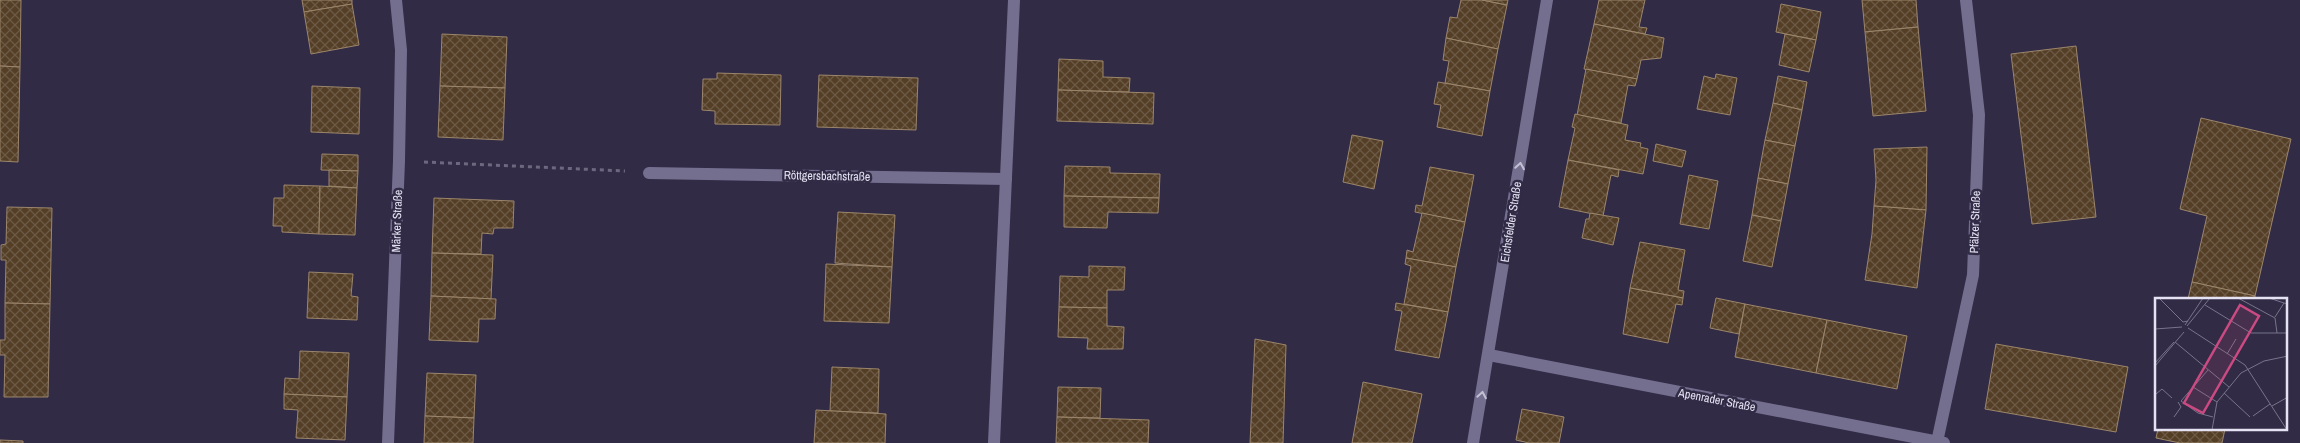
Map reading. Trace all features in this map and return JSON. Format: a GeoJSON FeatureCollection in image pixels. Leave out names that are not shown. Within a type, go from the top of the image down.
{"type":"FeatureCollection","features":[{"type":"Feature","properties":{"kind":"street","name":"Märker Straße"},"geometry":{"type":"LineString","coordinates":[[388,443],[399,160],[401,50],[396,0]]}},
{"type":"Feature","properties":{"kind":"street"},"geometry":{"type":"LineString","coordinates":[[994,443],[1014,0]]}},
{"type":"Feature","properties":{"kind":"street","name":"Eichsfelder Straße"},"geometry":{"type":"LineString","coordinates":[[1473,443],[1547,0]]}},
{"type":"Feature","properties":{"kind":"street","name":"Pfälzer Straße"},"geometry":{"type":"LineString","coordinates":[[1940,442],[1973,275],[1979,115],[1966,0]]}},
{"type":"Feature","properties":{"kind":"street","name":"Röttgersbachstraße"},"geometry":{"type":"LineString","coordinates":[[648,173],[1006,179]]}},
{"type":"Feature","properties":{"kind":"street","name":"Apenrader Straße"},"geometry":{"type":"LineString","coordinates":[[1489,355],[1940,442]]}},
{"type":"Feature","properties":{"kind":"path"},"geometry":{"type":"LineString","coordinates":[[399,160],[648,173]]}},
{"type":"Feature","properties":{"kind":"building"},"geometry":{"type":"Polygon","coordinates":[[[0,0],[21,0],[20,67],[0,66],[0,0]]]}},
{"type":"Feature","properties":{"kind":"building"},"geometry":{"type":"Polygon","coordinates":[[[302,0],[352,0],[352,4],[304,12],[302,0]]]}},
{"type":"Feature","properties":{"kind":"building"},"geometry":{"type":"Polygon","coordinates":[[[1461,0],[1482,0],[1507,5],[1498,49],[1446,38],[1450,17],[1457,18],[1461,0]]]}},
{"type":"Feature","properties":{"kind":"building"},"geometry":{"type":"Polygon","coordinates":[[[1482,0],[1508,0],[1507,5],[1482,0]]]}},
{"type":"Feature","properties":{"kind":"building"},"geometry":{"type":"Polygon","coordinates":[[[1599,0],[1645,0],[1639,27],[1647,28],[1645,34],[1594,24],[1599,0]]]}},
{"type":"Feature","properties":{"kind":"building"},"geometry":{"type":"Polygon","coordinates":[[[1862,0],[1916,0],[1918,27],[1865,32],[1862,0]]]}},
{"type":"Feature","properties":{"kind":"building"},"geometry":{"type":"Polygon","coordinates":[[[352,4],[359,45],[311,54],[304,12],[352,4]]]}},
{"type":"Feature","properties":{"kind":"building"},"geometry":{"type":"Polygon","coordinates":[[[1781,4],[1821,12],[1816,40],[1776,32],[1781,4]]]}},
{"type":"Feature","properties":{"kind":"building"},"geometry":{"type":"Polygon","coordinates":[[[1594,24],[1664,38],[1661,58],[1641,60],[1637,79],[1584,69],[1594,24]]]}},
{"type":"Feature","properties":{"kind":"building"},"geometry":{"type":"Polygon","coordinates":[[[1918,27],[1926,111],[1873,116],[1865,32],[1918,27]]]}},
{"type":"Feature","properties":{"kind":"building"},"geometry":{"type":"Polygon","coordinates":[[[442,34],[507,37],[505,88],[440,86],[442,34]]]}},
{"type":"Feature","properties":{"kind":"building"},"geometry":{"type":"Polygon","coordinates":[[[1785,34],[1816,40],[1809,72],[1779,65],[1785,34]]]}},
{"type":"Feature","properties":{"kind":"building"},"geometry":{"type":"Polygon","coordinates":[[[1446,38],[1498,49],[1490,91],[1445,83],[1449,61],[1443,60],[1446,38]]]}},
{"type":"Feature","properties":{"kind":"building"},"geometry":{"type":"Polygon","coordinates":[[[2076,46],[2096,217],[2032,224],[2011,54],[2076,46]]]}},
{"type":"Feature","properties":{"kind":"building"},"geometry":{"type":"Polygon","coordinates":[[[1059,59],[1103,61],[1103,77],[1130,78],[1129,92],[1058,90],[1059,59]]]}},
{"type":"Feature","properties":{"kind":"building"},"geometry":{"type":"Polygon","coordinates":[[[0,66],[20,67],[18,162],[0,161],[0,66]]]}},
{"type":"Feature","properties":{"kind":"building"},"geometry":{"type":"Polygon","coordinates":[[[1586,69],[1637,79],[1635,86],[1628,85],[1621,123],[1577,115],[1586,69]]]}},
{"type":"Feature","properties":{"kind":"building"},"geometry":{"type":"Polygon","coordinates":[[[717,73],[781,75],[780,125],[715,124],[715,111],[702,110],[703,79],[717,79],[717,73]]]}},
{"type":"Feature","properties":{"kind":"building"},"geometry":{"type":"Polygon","coordinates":[[[1716,74],[1737,78],[1730,115],[1697,109],[1704,76],[1715,79],[1716,74]]]}},
{"type":"Feature","properties":{"kind":"building"},"geometry":{"type":"Polygon","coordinates":[[[819,75],[918,78],[916,130],[817,127],[819,75]]]}},
{"type":"Feature","properties":{"kind":"building"},"geometry":{"type":"Polygon","coordinates":[[[1778,76],[1807,82],[1802,110],[1773,103],[1778,76]]]}},
{"type":"Feature","properties":{"kind":"building"},"geometry":{"type":"Polygon","coordinates":[[[1438,82],[1490,91],[1482,136],[1437,127],[1441,105],[1434,104],[1438,82]]]}},
{"type":"Feature","properties":{"kind":"building"},"geometry":{"type":"Polygon","coordinates":[[[312,86],[360,88],[359,134],[311,132],[312,86]]]}},
{"type":"Feature","properties":{"kind":"building"},"geometry":{"type":"Polygon","coordinates":[[[440,86],[505,88],[503,140],[438,137],[440,86]]]}},
{"type":"Feature","properties":{"kind":"building"},"geometry":{"type":"Polygon","coordinates":[[[1058,90],[1154,93],[1153,124],[1057,121],[1058,90]]]}},
{"type":"Feature","properties":{"kind":"building"},"geometry":{"type":"Polygon","coordinates":[[[1773,103],[1802,110],[1795,146],[1765,140],[1773,103]]]}},
{"type":"Feature","properties":{"kind":"building"},"geometry":{"type":"Polygon","coordinates":[[[1575,114],[1628,125],[1625,140],[1641,143],[1640,147],[1648,149],[1643,174],[1568,160],[1575,128],[1572,127],[1575,114]]]}},
{"type":"Feature","properties":{"kind":"building"},"geometry":{"type":"Polygon","coordinates":[[[2201,118],[2291,139],[2255,296],[2192,282],[2207,216],[2180,209],[2201,118]]]}},
{"type":"Feature","properties":{"kind":"building"},"geometry":{"type":"Polygon","coordinates":[[[1352,135],[1383,141],[1374,189],[1343,182],[1352,135]]]}},
{"type":"Feature","properties":{"kind":"building"},"geometry":{"type":"Polygon","coordinates":[[[1765,140],[1795,146],[1788,184],[1758,178],[1765,140]]]}},
{"type":"Feature","properties":{"kind":"building"},"geometry":{"type":"Polygon","coordinates":[[[1656,144],[1686,151],[1682,167],[1653,161],[1656,144]]]}},
{"type":"Feature","properties":{"kind":"building"},"geometry":{"type":"Polygon","coordinates":[[[1927,147],[1926,210],[1874,206],[1876,180],[1874,149],[1927,147]]]}},
{"type":"Feature","properties":{"kind":"building"},"geometry":{"type":"Polygon","coordinates":[[[322,154],[358,155],[358,171],[321,170],[322,154]]]}},
{"type":"Feature","properties":{"kind":"building"},"geometry":{"type":"Polygon","coordinates":[[[1568,160],[1619,170],[1618,177],[1611,175],[1603,216],[1559,207],[1568,160]]]}},
{"type":"Feature","properties":{"kind":"building"},"geometry":{"type":"Polygon","coordinates":[[[1065,166],[1110,167],[1110,173],[1160,174],[1159,198],[1064,196],[1065,166]]]}},
{"type":"Feature","properties":{"kind":"building"},"geometry":{"type":"Polygon","coordinates":[[[1430,167],[1474,175],[1465,222],[1415,212],[1416,205],[1422,206],[1430,167]]]}},
{"type":"Feature","properties":{"kind":"building"},"geometry":{"type":"Polygon","coordinates":[[[329,170],[358,171],[357,188],[329,186],[329,170]]]}},
{"type":"Feature","properties":{"kind":"building"},"geometry":{"type":"Polygon","coordinates":[[[1689,175],[1718,181],[1709,229],[1680,224],[1689,175]]]}},
{"type":"Feature","properties":{"kind":"building"},"geometry":{"type":"Polygon","coordinates":[[[1758,178],[1788,184],[1781,221],[1752,215],[1758,178]]]}},
{"type":"Feature","properties":{"kind":"building"},"geometry":{"type":"Polygon","coordinates":[[[284,185],[320,186],[319,234],[282,232],[282,226],[273,226],[274,198],[284,198],[284,185]]]}},
{"type":"Feature","properties":{"kind":"building"},"geometry":{"type":"Polygon","coordinates":[[[320,186],[357,188],[355,235],[319,234],[320,186]]]}},
{"type":"Feature","properties":{"kind":"building"},"geometry":{"type":"Polygon","coordinates":[[[1064,196],[1159,198],[1158,213],[1108,212],[1107,228],[1064,227],[1064,196]]]}},
{"type":"Feature","properties":{"kind":"building"},"geometry":{"type":"Polygon","coordinates":[[[434,198],[514,201],[513,228],[494,228],[493,234],[482,233],[481,254],[432,253],[434,198]]]}},
{"type":"Feature","properties":{"kind":"building"},"geometry":{"type":"Polygon","coordinates":[[[1874,206],[1926,210],[1917,288],[1865,280],[1874,206]]]}},
{"type":"Feature","properties":{"kind":"building"},"geometry":{"type":"Polygon","coordinates":[[[7,207],[52,208],[50,304],[5,303],[6,260],[1,260],[1,245],[6,244],[7,207]]]}},
{"type":"Feature","properties":{"kind":"building"},"geometry":{"type":"Polygon","coordinates":[[[838,212],[895,215],[892,267],[835,263],[838,212]]]}},
{"type":"Feature","properties":{"kind":"building"},"geometry":{"type":"Polygon","coordinates":[[[1422,213],[1465,222],[1456,267],[1406,258],[1407,250],[1413,252],[1422,213]]]}},
{"type":"Feature","properties":{"kind":"building"},"geometry":{"type":"Polygon","coordinates":[[[1590,213],[1619,218],[1613,245],[1582,238],[1586,219],[1589,219],[1590,213]]]}},
{"type":"Feature","properties":{"kind":"building"},"geometry":{"type":"Polygon","coordinates":[[[1752,215],[1781,221],[1772,267],[1743,261],[1752,215]]]}},
{"type":"Feature","properties":{"kind":"building"},"geometry":{"type":"Polygon","coordinates":[[[1640,242],[1685,250],[1678,290],[1684,291],[1683,298],[1630,288],[1640,242]]]}},
{"type":"Feature","properties":{"kind":"building"},"geometry":{"type":"Polygon","coordinates":[[[432,253],[493,255],[491,299],[431,296],[432,253]]]}},
{"type":"Feature","properties":{"kind":"building"},"geometry":{"type":"Polygon","coordinates":[[[1406,258],[1456,267],[1448,312],[1404,304],[1411,266],[1405,264],[1406,258]]]}},
{"type":"Feature","properties":{"kind":"building"},"geometry":{"type":"Polygon","coordinates":[[[826,264],[892,267],[889,323],[824,321],[826,264]]]}},
{"type":"Feature","properties":{"kind":"building"},"geometry":{"type":"Polygon","coordinates":[[[1089,266],[1125,267],[1124,290],[1107,290],[1107,308],[1059,307],[1060,276],[1089,277],[1089,266]]]}},
{"type":"Feature","properties":{"kind":"building"},"geometry":{"type":"Polygon","coordinates":[[[309,272],[353,274],[351,296],[358,297],[357,320],[307,318],[309,272]]]}},
{"type":"Feature","properties":{"kind":"building"},"geometry":{"type":"Polygon","coordinates":[[[2192,282],[2255,296],[2255,298],[2188,298],[2192,282]]]}},
{"type":"Feature","properties":{"kind":"building"},"geometry":{"type":"Polygon","coordinates":[[[1630,288],[1683,298],[1682,305],[1676,304],[1668,343],[1623,334],[1630,288]]]}},
{"type":"Feature","properties":{"kind":"building"},"geometry":{"type":"Polygon","coordinates":[[[431,296],[496,299],[495,319],[479,319],[478,342],[429,340],[431,296]]]}},
{"type":"Feature","properties":{"kind":"building"},"geometry":{"type":"Polygon","coordinates":[[[1716,298],[1745,304],[1739,334],[1710,328],[1716,298]]]}},
{"type":"Feature","properties":{"kind":"building"},"geometry":{"type":"Polygon","coordinates":[[[5,303],[50,304],[48,397],[4,397],[5,355],[0,355],[0,340],[5,340],[5,303]]]}},
{"type":"Feature","properties":{"kind":"building"},"geometry":{"type":"Polygon","coordinates":[[[1396,303],[1448,312],[1439,358],[1395,350],[1402,311],[1395,310],[1396,303]]]}},
{"type":"Feature","properties":{"kind":"building"},"geometry":{"type":"Polygon","coordinates":[[[1745,304],[1827,320],[1816,373],[1735,357],[1745,304]]]}},
{"type":"Feature","properties":{"kind":"building"},"geometry":{"type":"Polygon","coordinates":[[[1059,307],[1107,308],[1107,326],[1124,327],[1123,349],[1087,349],[1088,338],[1058,337],[1059,307]]]}},
{"type":"Feature","properties":{"kind":"building"},"geometry":{"type":"Polygon","coordinates":[[[1827,320],[1907,336],[1897,389],[1816,373],[1827,320]]]}},
{"type":"Feature","properties":{"kind":"building"},"geometry":{"type":"Polygon","coordinates":[[[1255,339],[1286,345],[1283,443],[1250,443],[1255,339]]]}},
{"type":"Feature","properties":{"kind":"building"},"geometry":{"type":"Polygon","coordinates":[[[1996,344],[2128,367],[2116,432],[1985,409],[1996,344]]]}},
{"type":"Feature","properties":{"kind":"building"},"geometry":{"type":"Polygon","coordinates":[[[300,351],[349,353],[347,397],[284,394],[285,378],[299,379],[300,351]]]}},
{"type":"Feature","properties":{"kind":"building"},"geometry":{"type":"Polygon","coordinates":[[[832,367],[879,369],[878,413],[830,411],[832,367]]]}},
{"type":"Feature","properties":{"kind":"building"},"geometry":{"type":"Polygon","coordinates":[[[427,373],[476,375],[474,418],[425,416],[427,373]]]}},
{"type":"Feature","properties":{"kind":"building"},"geometry":{"type":"Polygon","coordinates":[[[1363,382],[1422,394],[1412,443],[1352,443],[1363,382]]]}},
{"type":"Feature","properties":{"kind":"building"},"geometry":{"type":"Polygon","coordinates":[[[1058,387],[1101,388],[1100,418],[1057,417],[1058,387]]]}},
{"type":"Feature","properties":{"kind":"building"},"geometry":{"type":"Polygon","coordinates":[[[284,394],[347,397],[345,440],[296,438],[298,410],[284,409],[284,394]]]}},
{"type":"Feature","properties":{"kind":"building"},"geometry":{"type":"Polygon","coordinates":[[[1522,409],[1564,417],[1559,443],[1529,443],[1516,440],[1522,409]]]}},
{"type":"Feature","properties":{"kind":"building"},"geometry":{"type":"Polygon","coordinates":[[[816,410],[886,414],[885,443],[814,443],[816,410]]]}},
{"type":"Feature","properties":{"kind":"building"},"geometry":{"type":"Polygon","coordinates":[[[425,416],[474,418],[473,443],[424,443],[425,416]]]}},
{"type":"Feature","properties":{"kind":"building"},"geometry":{"type":"Polygon","coordinates":[[[1057,417],[1149,420],[1148,443],[1056,443],[1057,417]]]}},
{"type":"Feature","properties":{"kind":"building"},"geometry":{"type":"Polygon","coordinates":[[[2158,430],[2225,430],[2222,443],[2180,443],[2156,438],[2158,430]]]}},
{"type":"Feature","properties":{"kind":"building"},"geometry":{"type":"Polygon","coordinates":[[[0,440],[23,441],[23,443],[0,443],[0,440]]]}}]}
